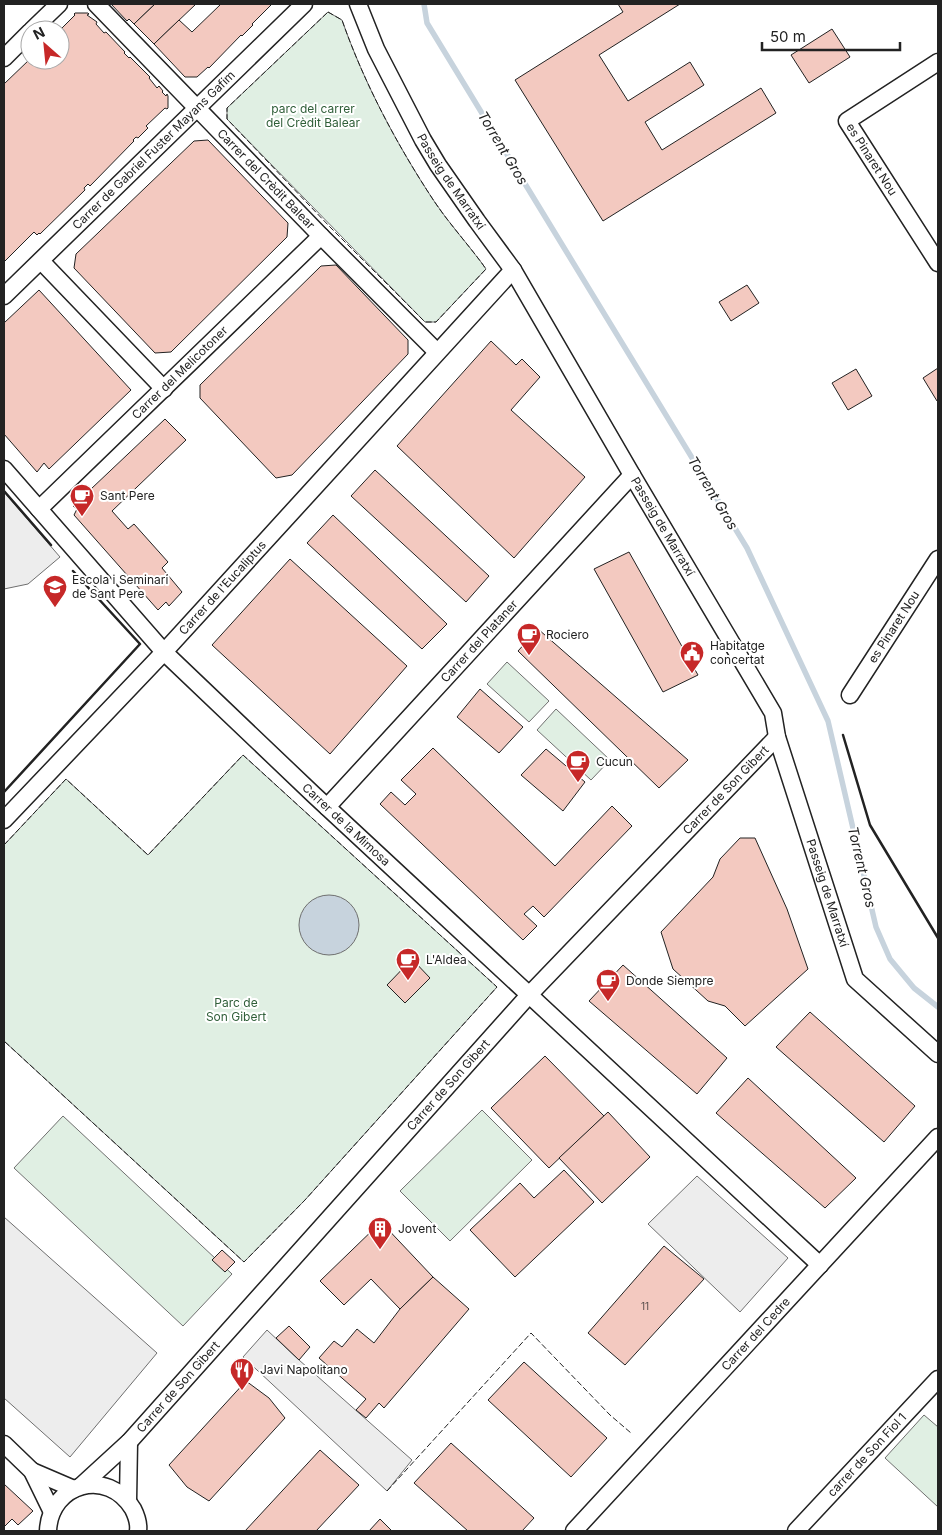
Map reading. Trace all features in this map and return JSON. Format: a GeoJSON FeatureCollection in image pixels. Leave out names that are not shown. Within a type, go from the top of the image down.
{"type":"FeatureCollection","features":[{"type":"Feature","properties":{"kind":"street"},"geometry":{"type":"LineString","coordinates":[[42,20],[58,4]]}},
{"type":"Feature","properties":{"kind":"street","name":"Carrer del Crèdit Balear"},"geometry":{"type":"LineString","coordinates":[[96,4],[321,236],[437,352]]}},
{"type":"Feature","properties":{"kind":"street","name":"Carrer de Gabriel Fuster Mayans Gafim"},"geometry":{"type":"LineString","coordinates":[[4,296],[304,4]]}},
{"type":"Feature","properties":{"kind":"street","name":"Passeig de Marratxí"},"geometry":{"type":"LineString","coordinates":[[358,4],[376,50],[423,140],[471,213],[513,270],[632,476],[773,713],[777,737],[855,979],[938,1054]]}},
{"type":"Feature","properties":{"kind":"street"},"geometry":{"type":"LineString","coordinates":[[4,58],[20,42]]}},
{"type":"Feature","properties":{"kind":"street","name":"es Pinaret Nou"},"geometry":{"type":"LineString","coordinates":[[938,62],[847,121],[938,262]]}},
{"type":"Feature","properties":{"kind":"street","name":"Carrer del Melicotoner"},"geometry":{"type":"LineString","coordinates":[[39,509],[321,236]]}},
{"type":"Feature","properties":{"kind":"street"},"geometry":{"type":"LineString","coordinates":[[41,261],[164,388]]}},
{"type":"Feature","properties":{"kind":"street","name":"Carrer de l'Eucaliptus"},"geometry":{"type":"LineString","coordinates":[[4,820],[164,652],[513,270]]}},
{"type":"Feature","properties":{"kind":"street","name":"Carrer de la Mimosa"},"geometry":{"type":"LineString","coordinates":[[4,469],[164,652],[327,807],[820,1265]]}},
{"type":"Feature","properties":{"kind":"street","name":"Carrer del Plataner"},"geometry":{"type":"LineString","coordinates":[[327,807],[632,476]]}},
{"type":"Feature","properties":{"kind":"street","name":"es Pinaret Nou"},"geometry":{"type":"LineString","coordinates":[[850,695],[938,559]]}},
{"type":"Feature","properties":{"kind":"street","name":"Carrer de Son Gibert"},"geometry":{"type":"LineString","coordinates":[[52,1512],[57,1502],[78,1487],[129,1442],[529,995],[777,737]]}},
{"type":"Feature","properties":{"kind":"street","name":"Carrer del Cedre"},"geometry":{"type":"LineString","coordinates":[[574,1531],[938,1137]]}},
{"type":"Feature","properties":{"kind":"street","name":"carrer de Son Fiol 1"},"geometry":{"type":"LineString","coordinates":[[796,1531],[938,1378]]}},
{"type":"Feature","properties":{"kind":"street","name":"Carrer de Son Gibert"},"geometry":{"type":"LineString","coordinates":[[128,1500],[129,1442]]}},
{"type":"Feature","properties":{"kind":"street"},"geometry":{"type":"LineString","coordinates":[[4,1444],[32,1471],[52,1512],[48,1531]]}},
{"type":"Feature","properties":{"kind":"street"},"geometry":{"type":"LineString","coordinates":[[32,1471],[78,1487],[94,1484],[107,1486],[118,1492],[128,1500],[135,1513],[138,1531]]}},
{"type":"Feature","properties":{"kind":"green space","name":"parc del carrer del Crèdit Balear"},"geometry":{"type":"Polygon","coordinates":[[[328,12],[342,20],[360,67],[382,113],[420,180],[439,209],[486,269],[436,322],[425,322],[227,119],[227,108],[328,12]]]}},
{"type":"Feature","properties":{"kind":"green space"},"geometry":{"type":"Polygon","coordinates":[[[507,662],[549,701],[529,722],[487,684],[507,662]]]}},
{"type":"Feature","properties":{"kind":"green space"},"geometry":{"type":"Polygon","coordinates":[[[556,709],[610,760],[591,780],[537,730],[556,709]]]}},
{"type":"Feature","properties":{"kind":"green space","name":"Parc de Son Gibert"},"geometry":{"type":"Polygon","coordinates":[[[243,755],[497,987],[305,1200],[244,1262],[4,1041],[4,845],[66,779],[148,855],[243,755]]]}},
{"type":"Feature","properties":{"kind":"green space"},"geometry":{"type":"Polygon","coordinates":[[[482,1110],[532,1160],[450,1241],[400,1191],[482,1110]]]}},
{"type":"Feature","properties":{"kind":"green space"},"geometry":{"type":"Polygon","coordinates":[[[63,1116],[232,1274],[183,1326],[14,1168],[63,1116]]]}},
{"type":"Feature","properties":{"kind":"green space"},"geometry":{"type":"Polygon","coordinates":[[[924,1415],[938,1427],[938,1507],[885,1458],[924,1415]]]}},
{"type":"Feature","properties":{"kind":"shaded area"},"geometry":{"type":"Polygon","coordinates":[[[4,492],[60,557],[28,584],[4,589],[4,492]]]}},
{"type":"Feature","properties":{"kind":"shaded area"},"geometry":{"type":"Polygon","coordinates":[[[323,895],[335,895],[346,900],[354,908],[359,919],[357,937],[346,950],[335,955],[323,955],[312,950],[304,942],[299,931],[299,919],[304,908],[312,900],[323,895]]]}},
{"type":"Feature","properties":{"kind":"shaded area"},"geometry":{"type":"Polygon","coordinates":[[[697,1176],[788,1258],[740,1312],[648,1224],[697,1176]]]}},
{"type":"Feature","properties":{"kind":"shaded area"},"geometry":{"type":"Polygon","coordinates":[[[4,1217],[157,1353],[70,1457],[4,1398],[4,1217]]]}},
{"type":"Feature","properties":{"kind":"shaded area"},"geometry":{"type":"Polygon","coordinates":[[[267,1330],[412,1460],[387,1491],[243,1357],[267,1330]]]}},
{"type":"Feature","properties":{"kind":"building"},"geometry":{"type":"Polygon","coordinates":[[[111,4],[155,4],[134,24],[129,19],[127,21],[111,4]]]}},
{"type":"Feature","properties":{"kind":"building"},"geometry":{"type":"Polygon","coordinates":[[[155,4],[196,4],[154,44],[134,24],[155,4]]]}},
{"type":"Feature","properties":{"kind":"building"},"geometry":{"type":"Polygon","coordinates":[[[221,4],[272,4],[209,68],[197,77],[185,77],[154,44],[179,20],[192,32],[221,4]]]}},
{"type":"Feature","properties":{"kind":"building"},"geometry":{"type":"Polygon","coordinates":[[[618,4],[680,4],[599,55],[628,101],[690,62],[704,85],[645,122],[662,150],[761,88],[776,113],[603,221],[515,80],[623,12],[618,4]]]}},
{"type":"Feature","properties":{"kind":"building"},"geometry":{"type":"Polygon","coordinates":[[[88,13],[87,15],[97,22],[96,24],[104,33],[106,32],[124,53],[150,77],[157,88],[159,86],[166,96],[167,94],[168,108],[165,108],[146,126],[148,128],[138,138],[136,137],[133,140],[90,186],[88,184],[84,188],[85,190],[40,234],[37,235],[34,232],[4,262],[4,84],[20,69],[70,70],[70,20],[74,14],[88,13]]]}},
{"type":"Feature","properties":{"kind":"building"},"geometry":{"type":"Polygon","coordinates":[[[832,29],[850,57],[809,83],[791,55],[832,29]]]}},
{"type":"Feature","properties":{"kind":"building"},"geometry":{"type":"Polygon","coordinates":[[[208,140],[288,223],[287,237],[171,352],[155,353],[74,268],[76,254],[194,141],[208,140]]]}},
{"type":"Feature","properties":{"kind":"building"},"geometry":{"type":"Polygon","coordinates":[[[336,265],[408,340],[408,354],[292,475],[276,478],[200,398],[200,385],[321,266],[336,265]]]}},
{"type":"Feature","properties":{"kind":"building"},"geometry":{"type":"Polygon","coordinates":[[[747,285],[759,303],[731,321],[719,302],[747,285]]]}},
{"type":"Feature","properties":{"kind":"building"},"geometry":{"type":"Polygon","coordinates":[[[39,290],[131,390],[49,469],[44,463],[37,472],[4,434],[4,323],[39,290]]]}},
{"type":"Feature","properties":{"kind":"building"},"geometry":{"type":"Polygon","coordinates":[[[491,341],[516,365],[522,359],[540,377],[511,410],[585,477],[514,558],[397,446],[491,341]]]}},
{"type":"Feature","properties":{"kind":"building"},"geometry":{"type":"Polygon","coordinates":[[[938,368],[938,400],[937,401],[923,378],[938,368]]]}},
{"type":"Feature","properties":{"kind":"building"},"geometry":{"type":"Polygon","coordinates":[[[856,369],[872,396],[848,410],[832,383],[856,369]]]}},
{"type":"Feature","properties":{"kind":"building"},"geometry":{"type":"Polygon","coordinates":[[[165,419],[186,440],[112,511],[128,529],[134,524],[168,562],[162,568],[182,592],[169,606],[166,602],[158,610],[74,515],[77,509],[73,506],[165,419]]]}},
{"type":"Feature","properties":{"kind":"building"},"geometry":{"type":"Polygon","coordinates":[[[375,470],[489,576],[466,602],[351,496],[375,470]]]}},
{"type":"Feature","properties":{"kind":"building"},"geometry":{"type":"Polygon","coordinates":[[[333,515],[447,624],[422,649],[307,543],[333,515]]]}},
{"type":"Feature","properties":{"kind":"building"},"geometry":{"type":"Polygon","coordinates":[[[629,552],[698,675],[663,692],[594,569],[629,552]]]}},
{"type":"Feature","properties":{"kind":"building"},"geometry":{"type":"Polygon","coordinates":[[[290,559],[407,666],[330,754],[212,645],[290,559]]]}},
{"type":"Feature","properties":{"kind":"building"},"geometry":{"type":"Polygon","coordinates":[[[538,629],[688,760],[659,788],[518,651],[538,629]]]}},
{"type":"Feature","properties":{"kind":"building"},"geometry":{"type":"Polygon","coordinates":[[[480,689],[523,727],[499,753],[457,717],[480,689]]]}},
{"type":"Feature","properties":{"kind":"building"},"geometry":{"type":"Polygon","coordinates":[[[433,748],[555,866],[612,806],[632,826],[544,917],[533,906],[524,914],[537,926],[523,940],[380,804],[391,792],[405,805],[416,794],[401,780],[433,748]]]}},
{"type":"Feature","properties":{"kind":"building"},"geometry":{"type":"Polygon","coordinates":[[[546,749],[585,782],[563,811],[521,775],[546,749]]]}},
{"type":"Feature","properties":{"kind":"building"},"geometry":{"type":"Polygon","coordinates":[[[740,838],[755,838],[787,909],[808,969],[745,1026],[725,1006],[708,1001],[673,969],[661,932],[713,877],[720,859],[740,838]]]}},
{"type":"Feature","properties":{"kind":"building","name":"L'Aldea"},"geometry":{"type":"Polygon","coordinates":[[[412,959],[430,978],[405,1003],[387,985],[412,959]]]}},
{"type":"Feature","properties":{"kind":"building"},"geometry":{"type":"Polygon","coordinates":[[[623,965],[727,1058],[697,1094],[589,1001],[623,965]]]}},
{"type":"Feature","properties":{"kind":"building"},"geometry":{"type":"Polygon","coordinates":[[[810,1012],[915,1106],[884,1142],[776,1047],[810,1012]]]}},
{"type":"Feature","properties":{"kind":"building"},"geometry":{"type":"Polygon","coordinates":[[[545,1056],[604,1116],[549,1168],[491,1108],[545,1056]]]}},
{"type":"Feature","properties":{"kind":"building"},"geometry":{"type":"Polygon","coordinates":[[[748,1078],[856,1178],[825,1208],[716,1113],[748,1078]]]}},
{"type":"Feature","properties":{"kind":"building"},"geometry":{"type":"Polygon","coordinates":[[[608,1112],[650,1157],[602,1203],[559,1158],[608,1112]]]}},
{"type":"Feature","properties":{"kind":"building"},"geometry":{"type":"Polygon","coordinates":[[[564,1170],[594,1202],[515,1277],[470,1230],[520,1183],[534,1198],[564,1170]]]}},
{"type":"Feature","properties":{"kind":"building","name":"Jovent"},"geometry":{"type":"Polygon","coordinates":[[[381,1222],[433,1277],[400,1309],[371,1279],[344,1305],[320,1281],[381,1222]]]}},
{"type":"Feature","properties":{"kind":"building"},"geometry":{"type":"Polygon","coordinates":[[[664,1246],[704,1279],[625,1365],[588,1333],[664,1246]]]}},
{"type":"Feature","properties":{"kind":"building"},"geometry":{"type":"Polygon","coordinates":[[[222,1250],[235,1262],[225,1272],[212,1260],[222,1250]]]}},
{"type":"Feature","properties":{"kind":"building"},"geometry":{"type":"Polygon","coordinates":[[[433,1277],[469,1309],[384,1408],[379,1403],[366,1418],[356,1410],[366,1399],[319,1358],[334,1341],[342,1347],[357,1329],[374,1343],[400,1309],[433,1277]]]}},
{"type":"Feature","properties":{"kind":"building"},"geometry":{"type":"Polygon","coordinates":[[[289,1326],[310,1347],[299,1360],[276,1338],[289,1326]]]}},
{"type":"Feature","properties":{"kind":"building"},"geometry":{"type":"Polygon","coordinates":[[[524,1362],[607,1438],[571,1477],[488,1400],[524,1362]]]}},
{"type":"Feature","properties":{"kind":"building"},"geometry":{"type":"Polygon","coordinates":[[[246,1381],[269,1398],[285,1418],[209,1501],[187,1487],[169,1465],[246,1381]]]}},
{"type":"Feature","properties":{"kind":"building"},"geometry":{"type":"Polygon","coordinates":[[[451,1443],[534,1518],[522,1531],[468,1531],[414,1483],[451,1443]]]}},
{"type":"Feature","properties":{"kind":"building"},"geometry":{"type":"Polygon","coordinates":[[[320,1450],[359,1485],[316,1531],[245,1531],[320,1450]]]}},
{"type":"Feature","properties":{"kind":"building"},"geometry":{"type":"Polygon","coordinates":[[[4,1484],[33,1511],[18,1525],[12,1519],[4,1527],[4,1484]]]}},
{"type":"Feature","properties":{"kind":"building"},"geometry":{"type":"Polygon","coordinates":[[[380,1519],[392,1531],[369,1531],[380,1519]]]}},
{"type":"Feature","properties":{"kind":"waterway","name":"Torrent Gros"},"geometry":{"type":"LineString","coordinates":[[424,4],[427,23],[747,548],[828,721],[876,927],[890,959],[914,988],[938,1007]]}},
{"type":"Feature","properties":{"kind":"fence"},"geometry":{"type":"LineString","coordinates":[[328,12],[342,20],[360,67],[382,113],[420,180],[439,209],[486,269],[436,322],[425,322],[330,227],[227,119],[227,108],[328,12]]}},
{"type":"Feature","properties":{"kind":"fence"},"geometry":{"type":"LineString","coordinates":[[4,845],[66,779],[148,855],[243,755],[497,987],[305,1200],[244,1262],[4,1041]]}},
{"type":"Feature","properties":{"kind":"fence"},"geometry":{"type":"LineString","coordinates":[[387,1491],[531,1333],[610,1415],[631,1433]]}},
{"type":"Feature","properties":{"kind":"wall"},"geometry":{"type":"LineString","coordinates":[[4,491],[51,545]]}},
{"type":"Feature","properties":{"kind":"wall"},"geometry":{"type":"LineString","coordinates":[[4,792],[140,644],[73,571]]}},
{"type":"Feature","properties":{"kind":"wall"},"geometry":{"type":"LineString","coordinates":[[843,735],[870,825],[938,938]]}},
{"type":"Feature","properties":{"kind":"place","name":"Sant Pere"},"geometry":{"type":"Point","coordinates":[82,517]}},
{"type":"Feature","properties":{"kind":"place","name":"Escola i Seminari de Sant Pere"},"geometry":{"type":"Point","coordinates":[55,608]}},
{"type":"Feature","properties":{"kind":"place","name":"Rociero"},"geometry":{"type":"Point","coordinates":[529,656]}},
{"type":"Feature","properties":{"kind":"place","name":"Habitatge concertat"},"geometry":{"type":"Point","coordinates":[692,674]}},
{"type":"Feature","properties":{"kind":"place","name":"Cucun"},"geometry":{"type":"Point","coordinates":[578,783]}},
{"type":"Feature","properties":{"kind":"place","name":"L'Aldea"},"geometry":{"type":"Point","coordinates":[408,981]}},
{"type":"Feature","properties":{"kind":"place","name":"Donde Siempre"},"geometry":{"type":"Point","coordinates":[608,1002]}},
{"type":"Feature","properties":{"kind":"place","name":"Jovent"},"geometry":{"type":"Point","coordinates":[380,1250]}},
{"type":"Feature","properties":{"kind":"place","name":"Javi Napolitano"},"geometry":{"type":"Point","coordinates":[242,1391]}}]}
